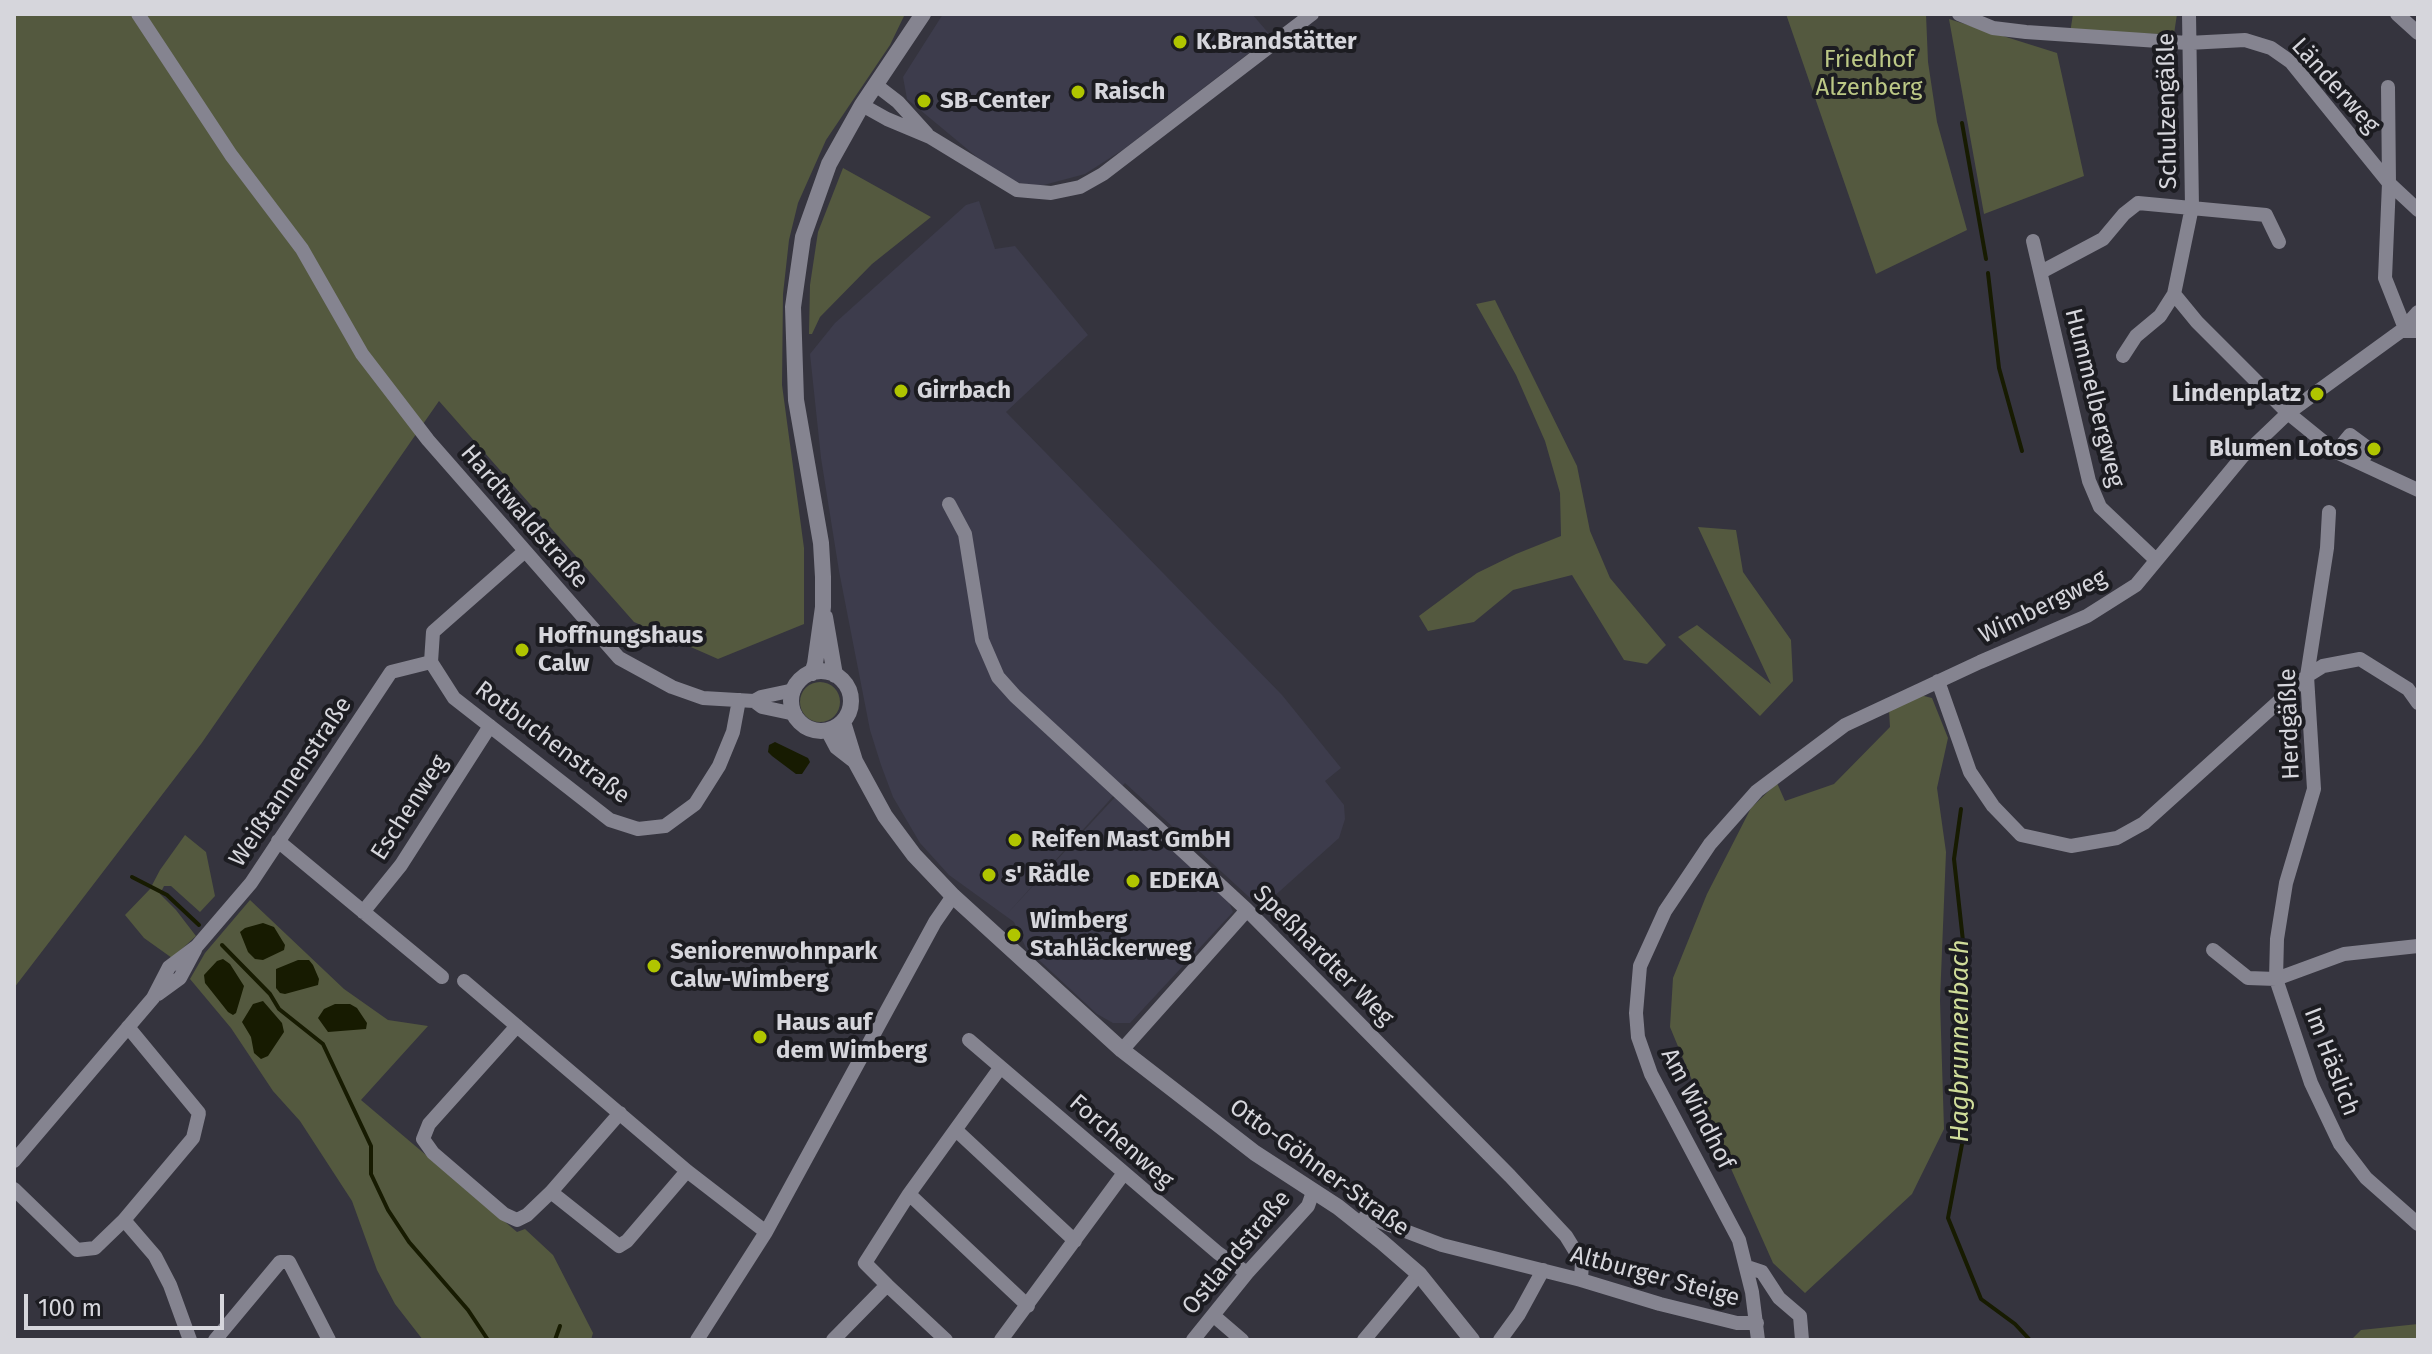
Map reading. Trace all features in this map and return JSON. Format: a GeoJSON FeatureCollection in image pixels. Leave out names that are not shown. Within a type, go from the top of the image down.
{"type":"FeatureCollection","features":[{"type":"Feature","properties":{"kind":"street","name":"Hardtwaldstraße"},"geometry":{"type":"LineString","coordinates":[[138,14],[231,155],[302,249],[362,354],[428,440],[619,658],[672,687],[703,698],[746,700],[794,690]]}},
{"type":"Feature","properties":{"kind":"street"},"geometry":{"type":"LineString","coordinates":[[835,675],[823,607],[821,543],[796,400],[793,307],[803,237],[818,188],[862,105],[923,14]]}},
{"type":"Feature","properties":{"kind":"street"},"geometry":{"type":"LineString","coordinates":[[862,105],[930,137],[1017,190],[1051,193],[1080,187],[1103,174],[1312,14]]}},
{"type":"Feature","properties":{"kind":"street","name":"Länderweg"},"geometry":{"type":"LineString","coordinates":[[1959,14],[1993,28],[2026,32],[2188,43],[2245,40],[2271,48],[2291,62],[2389,183],[2418,210]]}},
{"type":"Feature","properties":{"kind":"street","name":"Schulzengäßle"},"geometry":{"type":"LineString","coordinates":[[2123,356],[2136,336],[2160,316],[2174,294],[2192,207],[2189,14]]}},
{"type":"Feature","properties":{"kind":"street"},"geometry":{"type":"LineString","coordinates":[[2397,14],[2418,33]]}},
{"type":"Feature","properties":{"kind":"street"},"geometry":{"type":"LineString","coordinates":[[876,85],[898,102],[930,137]]}},
{"type":"Feature","properties":{"kind":"street"},"geometry":{"type":"LineString","coordinates":[[2388,87],[2389,183],[2385,278],[2408,329]]}},
{"type":"Feature","properties":{"kind":"street"},"geometry":{"type":"LineString","coordinates":[[2041,272],[2103,239],[2138,203],[2192,207]]}},
{"type":"Feature","properties":{"kind":"street","name":"Schulzengäßle"},"geometry":{"type":"LineString","coordinates":[[2192,207],[2266,215],[2279,242]]}},
{"type":"Feature","properties":{"kind":"street","name":"Hummelbergweg"},"geometry":{"type":"LineString","coordinates":[[2033,241],[2089,481],[2100,507],[2156,560]]}},
{"type":"Feature","properties":{"kind":"street"},"geometry":{"type":"LineString","coordinates":[[2174,294],[2197,322],[2288,413],[2336,452],[2418,490]]}},
{"type":"Feature","properties":{"kind":"street","name":"Wimbergweg"},"geometry":{"type":"LineString","coordinates":[[1890,703],[2109,604],[2136,585],[2242,457],[2288,413],[2408,329],[2418,312]]}},
{"type":"Feature","properties":{"kind":"street"},"geometry":{"type":"LineString","coordinates":[[2336,452],[2350,435],[2369,449],[2361,462]]}},
{"type":"Feature","properties":{"kind":"street","name":"Speßhardter Weg"},"geometry":{"type":"LineString","coordinates":[[949,504],[965,534],[982,640],[998,677],[1247,910],[1478,1143],[1566,1236],[1582,1262],[1581,1280]]}},
{"type":"Feature","properties":{"kind":"street","name":"Herdgäßle"},"geometry":{"type":"LineString","coordinates":[[2276,979],[2277,939],[2286,883],[2314,789],[2307,676],[2327,548],[2329,512]]}},
{"type":"Feature","properties":{"kind":"street"},"geometry":{"type":"LineString","coordinates":[[431,662],[433,632],[525,551]]}},
{"type":"Feature","properties":{"kind":"street"},"geometry":{"type":"LineString","coordinates":[[812,673],[823,607]]}},
{"type":"Feature","properties":{"kind":"street"},"geometry":{"type":"LineString","coordinates":[[1938,681],[1970,772],[1993,806],[2021,835],[2071,846],[2117,838],[2144,823],[2307,676],[2323,666],[2360,659],[2408,689],[2418,703]]}},
{"type":"Feature","properties":{"kind":"street","name":"Rotbuchenstraße"},"geometry":{"type":"LineString","coordinates":[[431,662],[454,698],[610,820],[638,829],[665,826],[695,804],[719,766],[746,700]]}},
{"type":"Feature","properties":{"kind":"street","name":"Weißtannenstraße"},"geometry":{"type":"LineString","coordinates":[[14,1161],[153,998],[180,978],[197,946],[251,883],[391,672],[431,662]]}},
{"type":"Feature","properties":{"kind":"street"},"geometry":{"type":"LineString","coordinates":[[819,671],[835,675],[848,688],[851,697],[848,715],[835,726],[812,730],[795,714],[792,702],[794,690],[812,673],[819,671]]}},
{"type":"Feature","properties":{"kind":"street","name":"Hardtwaldstraße"},"geometry":{"type":"LineString","coordinates":[[746,700],[795,714]]}},
{"type":"Feature","properties":{"kind":"street","name":"Am Windhof"},"geometry":{"type":"LineString","coordinates":[[1758,1340],[1747,1267],[1739,1240],[1647,1062],[1638,1037],[1636,1013],[1640,966],[1665,911],[1710,844],[1757,791],[1845,725],[1890,703]]}},
{"type":"Feature","properties":{"kind":"street","name":"Eschenweg"},"geometry":{"type":"LineString","coordinates":[[363,912],[401,865],[490,726]]}},
{"type":"Feature","properties":{"kind":"street","name":"Otto-Göhner-Straße"},"geometry":{"type":"LineString","coordinates":[[835,726],[885,816],[914,855],[953,896],[1122,1050],[1255,1153],[1360,1224],[1419,1274],[1472,1340]]}},
{"type":"Feature","properties":{"kind":"street"},"geometry":{"type":"LineString","coordinates":[[278,841],[442,977]]}},
{"type":"Feature","properties":{"kind":"street"},"geometry":{"type":"LineString","coordinates":[[697,1340],[766,1232],[935,922],[953,896]]}},
{"type":"Feature","properties":{"kind":"street"},"geometry":{"type":"LineString","coordinates":[[1122,1050],[1247,910]]}},
{"type":"Feature","properties":{"kind":"street"},"geometry":{"type":"LineString","coordinates":[[2213,950],[2248,978],[2276,979],[2344,954],[2418,946]]}},
{"type":"Feature","properties":{"kind":"street","name":"Im Häslich"},"geometry":{"type":"LineString","coordinates":[[2276,979],[2311,1083],[2340,1144],[2366,1178],[2418,1224]]}},
{"type":"Feature","properties":{"kind":"street"},"geometry":{"type":"LineString","coordinates":[[464,981],[687,1171],[766,1232]]}},
{"type":"Feature","properties":{"kind":"street"},"geometry":{"type":"LineString","coordinates":[[517,1026],[429,1124],[423,1139],[445,1163],[504,1214],[517,1220],[527,1215],[620,1113]]}},
{"type":"Feature","properties":{"kind":"street"},"geometry":{"type":"LineString","coordinates":[[14,1189],[77,1250],[95,1248],[124,1220],[193,1138],[199,1113],[128,1027]]}},
{"type":"Feature","properties":{"kind":"street","name":"Forchenweg"},"geometry":{"type":"LineString","coordinates":[[969,1040],[1218,1253],[1247,1273]]}},
{"type":"Feature","properties":{"kind":"street"},"geometry":{"type":"LineString","coordinates":[[946,1340],[862,1266],[909,1194],[1000,1068]]}},
{"type":"Feature","properties":{"kind":"street"},"geometry":{"type":"LineString","coordinates":[[957,1131],[1075,1241]]}},
{"type":"Feature","properties":{"kind":"street"},"geometry":{"type":"LineString","coordinates":[[551,1192],[619,1246],[627,1241],[687,1171]]}},
{"type":"Feature","properties":{"kind":"street"},"geometry":{"type":"LineString","coordinates":[[1001,1340],[1124,1173]]}},
{"type":"Feature","properties":{"kind":"street","name":"Ostlandstraße"},"geometry":{"type":"LineString","coordinates":[[1193,1340],[1247,1273],[1308,1206],[1313,1192]]}},
{"type":"Feature","properties":{"kind":"street"},"geometry":{"type":"LineString","coordinates":[[909,1194],[1028,1306]]}},
{"type":"Feature","properties":{"kind":"street","name":"Altburger Steige"},"geometry":{"type":"LineString","coordinates":[[1360,1224],[1366,1216],[1442,1245],[1737,1323],[1757,1323]]}},
{"type":"Feature","properties":{"kind":"street"},"geometry":{"type":"LineString","coordinates":[[124,1220],[155,1256],[170,1285],[190,1340]]}},
{"type":"Feature","properties":{"kind":"street"},"geometry":{"type":"LineString","coordinates":[[215,1340],[280,1262],[289,1262],[329,1340]]}},
{"type":"Feature","properties":{"kind":"street","name":"Am Windhof"},"geometry":{"type":"LineString","coordinates":[[1747,1267],[1762,1272],[1779,1298],[1800,1316],[1802,1340]]}},
{"type":"Feature","properties":{"kind":"street","name":"Altburger Steige"},"geometry":{"type":"LineString","coordinates":[[1500,1340],[1519,1314],[1543,1270]]}},
{"type":"Feature","properties":{"kind":"street"},"geometry":{"type":"LineString","coordinates":[[1364,1340],[1419,1274]]}},
{"type":"Feature","properties":{"kind":"street"},"geometry":{"type":"LineString","coordinates":[[833,1340],[887,1285]]}},
{"type":"Feature","properties":{"kind":"street"},"geometry":{"type":"LineString","coordinates":[[1214,1316],[1242,1340]]}},
{"type":"Feature","properties":{"kind":"shaded area"},"geometry":{"type":"Polygon","coordinates":[[[943,14],[1252,14],[1271,36],[1124,149],[1085,174],[1040,186],[1020,183],[990,168],[907,99],[903,77],[943,14]]]}},
{"type":"Feature","properties":{"kind":"shaded area"},"geometry":{"type":"Polygon","coordinates":[[[979,201],[995,249],[1015,246],[1088,335],[1006,412],[1282,695],[1341,768],[1325,781],[1344,805],[1345,819],[1339,838],[1261,908],[1125,783],[1007,914],[1116,796],[1228,900],[1233,912],[1130,1023],[1113,1023],[1097,1014],[1026,948],[1014,922],[949,875],[920,843],[893,797],[870,730],[839,571],[821,458],[810,354],[835,323],[966,205],[979,201]]]}},
{"type":"Feature","properties":{"kind":"shaded area"},"geometry":{"type":"Polygon","coordinates":[[[775,742],[808,758],[810,762],[802,774],[796,774],[768,752],[769,745],[775,742]]]}},
{"type":"Feature","properties":{"kind":"shaded area"},"geometry":{"type":"Polygon","coordinates":[[[263,923],[274,927],[285,945],[284,950],[263,960],[255,959],[248,952],[240,932],[263,923]]]}},
{"type":"Feature","properties":{"kind":"shaded area"},"geometry":{"type":"Polygon","coordinates":[[[223,959],[230,964],[244,986],[233,1015],[205,983],[204,975],[223,959]]]}},
{"type":"Feature","properties":{"kind":"shaded area"},"geometry":{"type":"Polygon","coordinates":[[[298,960],[309,960],[313,965],[319,979],[318,985],[280,993],[276,988],[276,969],[298,960]]]}},
{"type":"Feature","properties":{"kind":"shaded area"},"geometry":{"type":"Polygon","coordinates":[[[263,1001],[282,1023],[284,1032],[268,1056],[261,1059],[254,1053],[251,1037],[242,1022],[253,1004],[263,1001]]]}},
{"type":"Feature","properties":{"kind":"shaded area"},"geometry":{"type":"Polygon","coordinates":[[[335,1004],[350,1004],[357,1008],[367,1023],[366,1029],[328,1032],[318,1018],[324,1009],[335,1004]]]}},
{"type":"Feature","properties":{"kind":"green space"},"geometry":{"type":"Polygon","coordinates":[[[14,14],[905,14],[890,45],[826,140],[798,203],[789,240],[783,294],[782,385],[804,548],[804,624],[718,659],[634,622],[439,401],[201,744],[14,988],[14,14]]]}},
{"type":"Feature","properties":{"kind":"green space","name":"Friedhof Alzenberg"},"geometry":{"type":"Polygon","coordinates":[[[1786,14],[1926,14],[1928,62],[1937,122],[1967,230],[1876,274],[1786,14]]]}},
{"type":"Feature","properties":{"kind":"green space"},"geometry":{"type":"Polygon","coordinates":[[[2073,14],[2177,14],[2174,34],[2070,33],[2073,14]]]}},
{"type":"Feature","properties":{"kind":"green space"},"geometry":{"type":"Polygon","coordinates":[[[1949,19],[2057,53],[2084,176],[1984,214],[1949,19]]]}},
{"type":"Feature","properties":{"kind":"green space"},"geometry":{"type":"Polygon","coordinates":[[[843,168],[931,217],[872,264],[820,317],[812,334],[809,334],[810,285],[818,232],[843,168]]]}},
{"type":"Feature","properties":{"kind":"green space"},"geometry":{"type":"Polygon","coordinates":[[[1495,300],[1577,466],[1590,531],[1610,578],[1666,645],[1647,664],[1624,660],[1572,575],[1513,590],[1474,622],[1428,631],[1419,616],[1477,573],[1561,536],[1560,493],[1545,441],[1516,375],[1476,304],[1495,300]]]}},
{"type":"Feature","properties":{"kind":"green space"},"geometry":{"type":"Polygon","coordinates":[[[1698,527],[1736,530],[1743,572],[1791,640],[1793,681],[1760,716],[1678,637],[1697,625],[1771,684],[1698,527]]]}},
{"type":"Feature","properties":{"kind":"green space"},"geometry":{"type":"Polygon","coordinates":[[[820,682],[834,688],[840,702],[834,716],[820,722],[806,716],[800,702],[806,688],[820,682]]]}},
{"type":"Feature","properties":{"kind":"green space"},"geometry":{"type":"Polygon","coordinates":[[[1920,695],[1932,698],[1948,738],[1937,788],[1946,852],[1940,1000],[1944,1129],[1912,1194],[1805,1293],[1773,1263],[1696,1090],[1670,1027],[1673,978],[1707,894],[1751,808],[1777,783],[1785,801],[1834,784],[1890,727],[1889,710],[1920,695]]]}},
{"type":"Feature","properties":{"kind":"green space"},"geometry":{"type":"Polygon","coordinates":[[[185,835],[206,852],[215,896],[200,912],[171,886],[164,886],[160,894],[196,936],[172,958],[144,938],[125,915],[150,889],[185,835]]]}},
{"type":"Feature","properties":{"kind":"green space"},"geometry":{"type":"Polygon","coordinates":[[[250,900],[344,989],[388,1020],[428,1026],[361,1100],[517,1232],[525,1229],[553,1255],[593,1333],[591,1340],[423,1340],[395,1304],[377,1270],[352,1201],[300,1121],[273,1091],[231,1028],[190,979],[205,953],[250,900]]]}},
{"type":"Feature","properties":{"kind":"green space"},"geometry":{"type":"Polygon","coordinates":[[[2418,1324],[2418,1340],[2351,1340],[2361,1330],[2418,1324]]]}},
{"type":"Feature","properties":{"kind":"waterway","name":"Hagbrunnenbach"},"geometry":{"type":"LineString","coordinates":[[1962,123],[1986,259]]}},
{"type":"Feature","properties":{"kind":"waterway","name":"Hagbrunnenbach"},"geometry":{"type":"LineString","coordinates":[[1988,273],[1999,368],[2022,451]]}},
{"type":"Feature","properties":{"kind":"waterway","name":"Hagbrunnenbach"},"geometry":{"type":"LineString","coordinates":[[1961,809],[1954,859],[1963,941],[1963,1139],[1948,1218],[1981,1299],[2015,1324],[2030,1340]]}},
{"type":"Feature","properties":{"kind":"waterway"},"geometry":{"type":"LineString","coordinates":[[132,877],[167,895],[199,925]]}},
{"type":"Feature","properties":{"kind":"waterway"},"geometry":{"type":"LineString","coordinates":[[222,945],[270,994],[279,1009],[323,1044],[371,1146],[371,1174],[388,1210],[409,1242],[468,1310],[488,1340]]}},
{"type":"Feature","properties":{"kind":"waterway"},"geometry":{"type":"LineString","coordinates":[[555,1340],[560,1326]]}},
{"type":"Feature","properties":{"kind":"place","name":"K.Brandstätter"},"geometry":{"type":"Point","coordinates":[1180,42]}},
{"type":"Feature","properties":{"kind":"place","name":"Raisch"},"geometry":{"type":"Point","coordinates":[1078,92]}},
{"type":"Feature","properties":{"kind":"place","name":"SB-Center"},"geometry":{"type":"Point","coordinates":[924,101]}},
{"type":"Feature","properties":{"kind":"place","name":"Girrbach"},"geometry":{"type":"Point","coordinates":[901,391]}},
{"type":"Feature","properties":{"kind":"place","name":"Lindenplatz"},"geometry":{"type":"Point","coordinates":[2317,394]}},
{"type":"Feature","properties":{"kind":"place","name":"Blumen Lotos"},"geometry":{"type":"Point","coordinates":[2374,449]}},
{"type":"Feature","properties":{"kind":"place","name":"Hoffnungshaus Calw"},"geometry":{"type":"Point","coordinates":[522,650]}},
{"type":"Feature","properties":{"kind":"place","name":"Reifen Mast GmbH"},"geometry":{"type":"Point","coordinates":[1015,840]}},
{"type":"Feature","properties":{"kind":"place","name":"s' Rädle"},"geometry":{"type":"Point","coordinates":[989,875]}},
{"type":"Feature","properties":{"kind":"place","name":"EDEKA"},"geometry":{"type":"Point","coordinates":[1133,881]}},
{"type":"Feature","properties":{"kind":"place","name":"Wimberg Stahläckerweg"},"geometry":{"type":"Point","coordinates":[1014,935]}},
{"type":"Feature","properties":{"kind":"place","name":"Seniorenwohnpark Calw-Wimberg"},"geometry":{"type":"Point","coordinates":[654,966]}},
{"type":"Feature","properties":{"kind":"place","name":"Haus auf dem Wimberg"},"geometry":{"type":"Point","coordinates":[760,1037]}}]}
